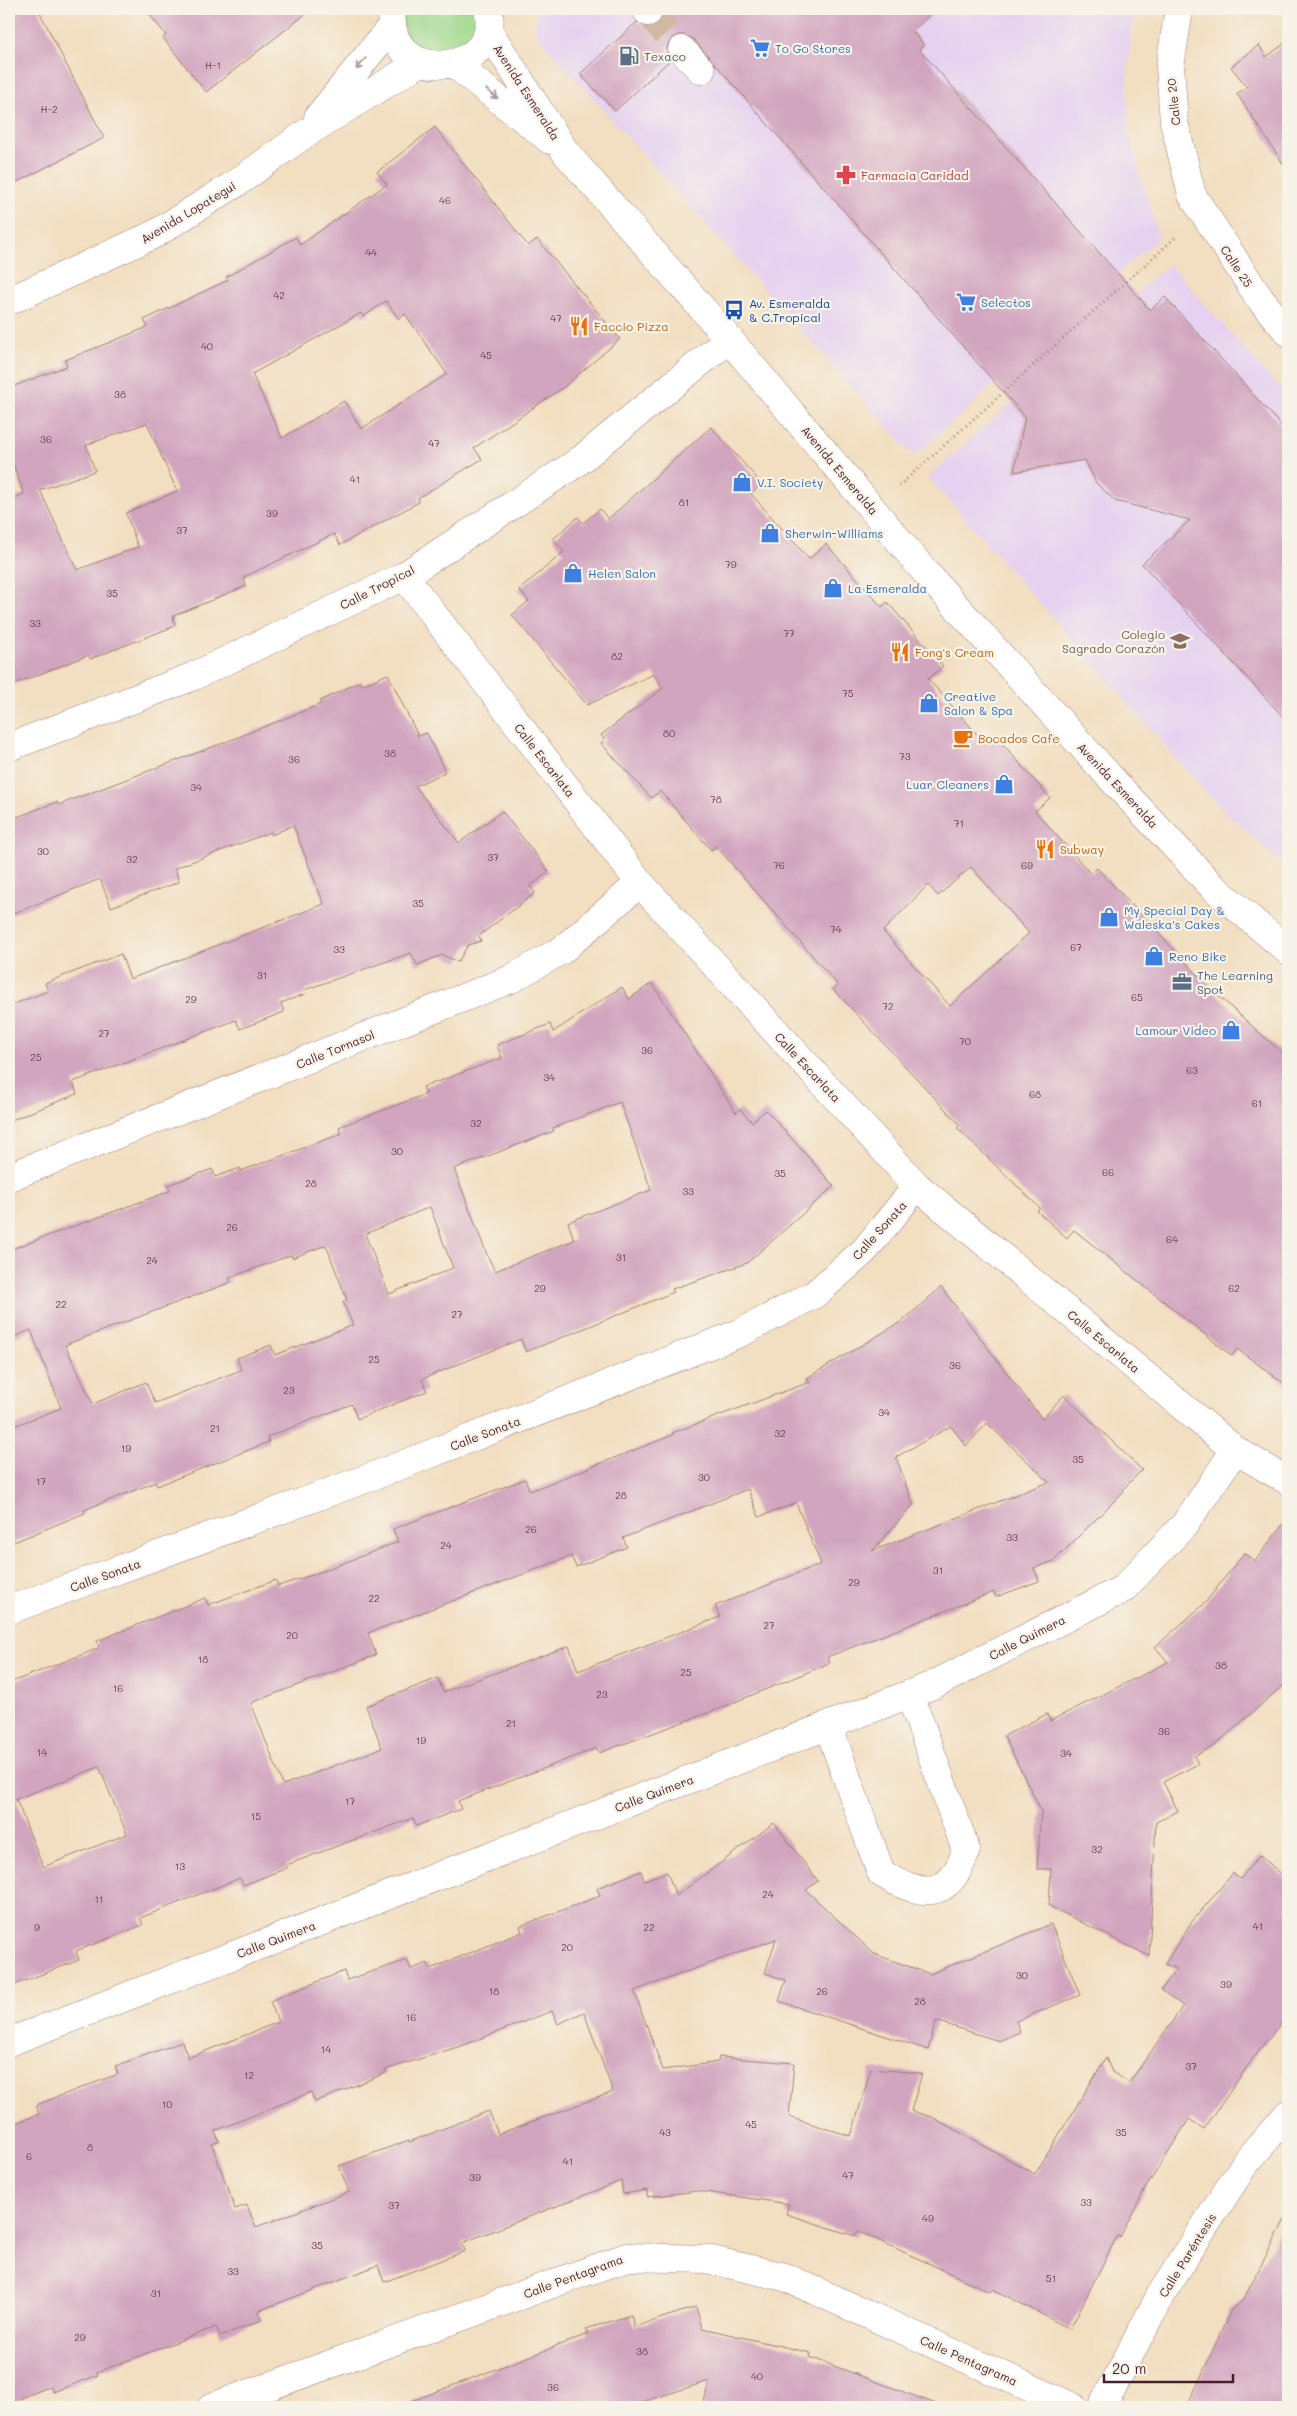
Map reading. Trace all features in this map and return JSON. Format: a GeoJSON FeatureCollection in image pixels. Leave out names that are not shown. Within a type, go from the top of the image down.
{"type":"FeatureCollection","features":[{"type":"Feature","properties":{"kind":"street","name":"Calle 20"},"geometry":{"type":"LineString","coordinates":[[1179,9],[1170,66],[1174,122],[1198,204]]}},
{"type":"Feature","properties":{"kind":"street"},"geometry":{"type":"LineString","coordinates":[[391,14],[397,41],[407,54],[421,62],[437,66],[454,64],[469,57],[480,46],[489,15]]}},
{"type":"Feature","properties":{"kind":"street","name":"Avenida Lopategui"},"geometry":{"type":"LineString","coordinates":[[305,134],[391,14]]}},
{"type":"Feature","properties":{"kind":"street","name":"Avenida Esmeralda"},"geometry":{"type":"LineString","coordinates":[[489,15],[566,153]]}},
{"type":"Feature","properties":{"kind":"street"},"geometry":{"type":"LineString","coordinates":[[682,50],[701,70]]}},
{"type":"Feature","properties":{"kind":"street","name":"Avenida Lopategui"},"geometry":{"type":"LineString","coordinates":[[9,301],[155,234],[238,182],[305,134],[421,62]]}},
{"type":"Feature","properties":{"kind":"street","name":"Avenida Esmeralda"},"geometry":{"type":"LineString","coordinates":[[454,64],[566,153],[729,339],[927,574],[1118,786],[1212,886],[1288,951]]}},
{"type":"Feature","properties":{"kind":"street","name":"Calle 25"},"geometry":{"type":"LineString","coordinates":[[1198,204],[1260,299],[1288,332]]}},
{"type":"Feature","properties":{"kind":"street","name":"Calle Tropical"},"geometry":{"type":"LineString","coordinates":[[9,747],[194,676],[404,576],[578,462],[729,339]]}},
{"type":"Feature","properties":{"kind":"street","name":"Calle Escarlata"},"geometry":{"type":"LineString","coordinates":[[404,576],[640,883],[917,1186],[1234,1450],[1288,1481]]}},
{"type":"Feature","properties":{"kind":"street","name":"Calle Tornasol"},"geometry":{"type":"LineString","coordinates":[[9,1176],[511,979],[562,950],[640,883]]}},
{"type":"Feature","properties":{"kind":"street","name":"Calle Sonata"},"geometry":{"type":"LineString","coordinates":[[9,1610],[376,1475],[740,1333],[815,1294],[864,1251],[917,1186]]}},
{"type":"Feature","properties":{"kind":"street","name":"Calle Quimera"},"geometry":{"type":"LineString","coordinates":[[9,2042],[910,1695],[1123,1589],[1185,1524],[1234,1450]]}},
{"type":"Feature","properties":{"kind":"street"},"geometry":{"type":"LineString","coordinates":[[828,1725],[881,1873],[911,1889],[929,1892],[940,1890],[950,1882],[961,1866],[966,1850],[910,1695]]}},
{"type":"Feature","properties":{"kind":"street","name":"Calle Paréntesis"},"geometry":{"type":"LineString","coordinates":[[1102,2407],[1161,2294],[1244,2165],[1288,2114]]}},
{"type":"Feature","properties":{"kind":"street","name":"Calle Pentagrama"},"geometry":{"type":"LineString","coordinates":[[212,2407],[627,2257],[707,2259],[785,2277],[1073,2407]]}},
{"type":"Feature","properties":{"kind":"path"},"geometry":{"type":"LineString","coordinates":[[873,510],[1198,204]]}},
{"type":"Feature","properties":{"kind":"shaded area"},"geometry":{"type":"Polygon","coordinates":[[[543,9],[1137,9],[1130,38],[1127,84],[1129,130],[1138,168],[1159,237],[914,456],[540,39],[535,30],[535,22],[537,14],[543,9]]]}},
{"type":"Feature","properties":{"kind":"shaded area","name":"Colegio Sagrado Corazón"},"geometry":{"type":"Polygon","coordinates":[[[1169,264],[1288,397],[1288,869],[1217,804],[928,477],[1169,264]]]}},
{"type":"Feature","properties":{"kind":"green space"},"geometry":{"type":"Polygon","coordinates":[[[398,9],[481,9],[480,29],[452,56],[412,48],[398,9]]]}},
{"type":"Feature","properties":{"kind":"building"},"geometry":{"type":"Polygon","coordinates":[[[9,9],[38,9],[104,138],[9,186],[9,9]]]}},
{"type":"Feature","properties":{"kind":"building"},"geometry":{"type":"Polygon","coordinates":[[[145,9],[312,9],[206,92],[163,38],[166,35],[145,9]]]}},
{"type":"Feature","properties":{"kind":"building"},"geometry":{"type":"Polygon","coordinates":[[[663,9],[938,9],[912,31],[924,45],[919,49],[1150,310],[1165,297],[1288,433],[1288,722],[1142,564],[1190,520],[1115,501],[1096,483],[1085,460],[1014,472],[1025,417],[693,39],[686,35],[678,35],[672,38],[667,46],[667,54],[670,60],[615,111],[580,74],[637,22],[649,28],[657,25],[662,18],[663,9]]]}},
{"type":"Feature","properties":{"kind":"building"},"geometry":{"type":"Polygon","coordinates":[[[1288,41],[1288,171],[1237,94],[1247,87],[1231,67],[1259,45],[1266,57],[1288,41]]]}},
{"type":"Feature","properties":{"kind":"building"},"geometry":{"type":"Polygon","coordinates":[[[435,127],[528,246],[537,239],[620,339],[564,387],[474,448],[482,459],[418,498],[419,502],[340,545],[334,534],[244,577],[246,586],[173,616],[175,626],[90,659],[89,655],[9,686],[9,500],[24,494],[9,452],[9,388],[67,366],[65,360],[148,327],[144,320],[228,280],[226,277],[296,237],[300,245],[387,184],[377,172],[435,127]],[[386,301],[363,317],[361,313],[252,374],[282,438],[344,401],[361,429],[447,374],[405,314],[399,319],[386,301]],[[147,423],[86,445],[95,471],[40,490],[77,570],[138,547],[126,513],[177,491],[147,423]]]}},
{"type":"Feature","properties":{"kind":"building"},"geometry":{"type":"Polygon","coordinates":[[[711,427],[762,484],[751,494],[809,559],[826,544],[882,607],[887,602],[943,666],[928,679],[985,743],[994,734],[1050,798],[1035,811],[1091,874],[1097,868],[1214,992],[1288,1058],[1288,1386],[1237,1349],[1232,1356],[1074,1230],[1067,1238],[1037,1211],[1040,1208],[957,1128],[960,1125],[833,989],[838,985],[716,846],[711,850],[660,791],[651,798],[601,743],[605,740],[601,735],[663,688],[654,674],[587,705],[512,615],[529,601],[519,590],[564,552],[553,539],[578,517],[583,523],[600,509],[608,519],[711,427]],[[971,867],[938,896],[928,885],[883,931],[950,1006],[1029,933],[971,867]]]}},
{"type":"Feature","properties":{"kind":"building"},"geometry":{"type":"Polygon","coordinates":[[[388,674],[418,736],[427,733],[445,772],[415,786],[459,843],[502,811],[549,872],[530,886],[535,893],[479,936],[481,941],[468,945],[458,962],[442,955],[417,965],[411,953],[304,990],[305,994],[281,1003],[284,1012],[240,1029],[236,1020],[73,1082],[77,1094],[9,1121],[9,1006],[48,991],[45,983],[121,954],[130,979],[324,904],[293,825],[272,835],[271,832],[175,868],[179,882],[111,907],[100,879],[9,915],[9,820],[57,802],[58,805],[231,740],[321,704],[320,701],[361,681],[362,685],[388,674]]]}},
{"type":"Feature","properties":{"kind":"building"},"geometry":{"type":"Polygon","coordinates":[[[652,983],[736,1113],[740,1109],[752,1122],[766,1110],[834,1186],[747,1263],[672,1289],[674,1292],[526,1352],[521,1339],[422,1379],[427,1391],[357,1419],[352,1404],[267,1437],[269,1442],[157,1486],[156,1482],[84,1510],[85,1513],[9,1544],[9,1428],[61,1408],[31,1330],[9,1339],[9,1250],[170,1191],[168,1185],[212,1169],[215,1177],[240,1168],[241,1171],[341,1134],[339,1127],[426,1094],[423,1087],[502,1058],[497,1045],[550,1024],[553,1032],[622,987],[629,999],[652,983]],[[620,1102],[553,1128],[554,1131],[454,1169],[495,1271],[574,1240],[568,1222],[651,1190],[620,1102]],[[430,1207],[365,1234],[389,1294],[453,1268],[430,1207]],[[326,1245],[292,1258],[291,1255],[229,1278],[231,1282],[65,1345],[93,1404],[146,1382],[155,1403],[241,1370],[237,1358],[271,1345],[275,1355],[353,1325],[343,1302],[347,1300],[326,1245]]]}},
{"type":"Feature","properties":{"kind":"building"},"geometry":{"type":"Polygon","coordinates":[[[941,1287],[1042,1419],[1064,1395],[1142,1470],[1123,1489],[1124,1491],[1054,1561],[1034,1568],[1039,1581],[996,1597],[994,1592],[827,1657],[830,1663],[713,1711],[599,1753],[597,1748],[458,1801],[461,1809],[416,1826],[413,1818],[286,1865],[287,1868],[243,1885],[240,1878],[140,1918],[143,1925],[76,1951],[79,1960],[9,1987],[9,1683],[99,1648],[97,1641],[205,1598],[208,1605],[276,1580],[278,1586],[315,1574],[398,1542],[393,1529],[525,1479],[530,1491],[673,1435],[672,1433],[810,1382],[807,1378],[904,1320],[941,1287]],[[987,1423],[966,1446],[951,1426],[896,1457],[913,1505],[872,1551],[1049,1482],[987,1423]],[[748,1489],[623,1538],[627,1547],[576,1567],[571,1556],[368,1633],[376,1655],[251,1703],[283,1785],[382,1748],[366,1706],[438,1678],[443,1692],[569,1646],[578,1671],[720,1617],[715,1606],[821,1564],[796,1503],[759,1517],[748,1489]],[[99,1767],[16,1799],[43,1867],[127,1834],[99,1767]]]}},
{"type":"Feature","properties":{"kind":"building"},"geometry":{"type":"Polygon","coordinates":[[[1288,1518],[1288,1681],[1214,1746],[1194,1756],[1198,1764],[1163,1782],[1178,1811],[1156,1822],[1149,1956],[1049,1906],[1051,1869],[1037,1869],[1041,1811],[1004,1736],[1047,1714],[1050,1721],[1168,1662],[1155,1647],[1205,1603],[1244,1553],[1255,1561],[1288,1518]]]}},
{"type":"Feature","properties":{"kind":"building"},"geometry":{"type":"Polygon","coordinates":[[[774,1823],[818,1881],[806,1890],[874,1954],[930,1974],[1051,1924],[1080,1995],[1016,2021],[1020,2032],[999,2041],[936,2021],[928,2050],[779,2001],[786,1980],[765,1973],[776,1939],[634,1991],[663,2070],[718,2062],[719,2057],[794,2063],[789,2117],[851,2136],[871,2069],[922,2073],[911,2111],[932,2117],[1035,2174],[1106,2058],[1112,2072],[1129,2083],[1183,2006],[1161,1990],[1176,1969],[1165,1964],[1190,1924],[1233,1873],[1240,1879],[1260,1855],[1288,1880],[1288,2015],[1258,2051],[1204,2129],[1189,2119],[1145,2189],[1120,2237],[1117,2236],[1070,2329],[993,2289],[991,2292],[858,2231],[855,2236],[786,2214],[789,2204],[698,2191],[647,2197],[647,2190],[623,2194],[621,2181],[462,2243],[465,2251],[384,2282],[378,2265],[258,2311],[262,2320],[220,2336],[216,2327],[97,2372],[98,2375],[53,2392],[51,2386],[9,2403],[9,2126],[39,2114],[36,2105],[118,2074],[115,2066],[182,2042],[188,2058],[278,2022],[270,2001],[344,1971],[347,1980],[407,1960],[411,1969],[428,1963],[430,1969],[522,1932],[520,1926],[600,1896],[597,1888],[641,1871],[644,1880],[667,1872],[676,1896],[774,1823]],[[552,2011],[464,2045],[385,2070],[386,2073],[315,2102],[311,2092],[215,2131],[219,2141],[212,2144],[235,2209],[247,2205],[256,2227],[349,2192],[339,2166],[409,2140],[409,2142],[489,2111],[498,2134],[613,2092],[584,2012],[558,2024],[552,2011]]]}},
{"type":"Feature","properties":{"kind":"building"},"geometry":{"type":"Polygon","coordinates":[[[1288,2214],[1288,2407],[1187,2407],[1231,2310],[1243,2300],[1288,2214]]]}},
{"type":"Feature","properties":{"kind":"building"},"geometry":{"type":"Polygon","coordinates":[[[696,2307],[702,2328],[811,2353],[810,2357],[936,2404],[935,2407],[703,2407],[709,2381],[626,2407],[404,2407],[404,2404],[588,2334],[586,2329],[631,2315],[634,2327],[696,2307]]]}},
{"type":"Feature","properties":{"kind":"tunnel"},"geometry":{"type":"LineString","coordinates":[[648,12],[682,50]]}},
{"type":"Feature","properties":{"kind":"place","name":"To Go Stores"},"geometry":{"type":"Point","coordinates":[760,48]}},
{"type":"Feature","properties":{"kind":"place","name":"Texaco"},"geometry":{"type":"Point","coordinates":[629,56]}},
{"type":"Feature","properties":{"kind":"place","name":"Farmacia Caridad"},"geometry":{"type":"Point","coordinates":[846,175]}},
{"type":"Feature","properties":{"kind":"place","name":"Selectos"},"geometry":{"type":"Point","coordinates":[966,302]}},
{"type":"Feature","properties":{"kind":"place","name":"Av. Esmeralda & C.Tropical"},"geometry":{"type":"Point","coordinates":[734,310]}},
{"type":"Feature","properties":{"kind":"place","name":"Faccio Pizza"},"geometry":{"type":"Point","coordinates":[579,326]}},
{"type":"Feature","properties":{"kind":"place","name":"V.I. Society"},"geometry":{"type":"Point","coordinates":[742,482]}},
{"type":"Feature","properties":{"kind":"place","name":"Sherwin-Williams"},"geometry":{"type":"Point","coordinates":[770,533]}},
{"type":"Feature","properties":{"kind":"place","name":"Helen Salon"},"geometry":{"type":"Point","coordinates":[573,573]}},
{"type":"Feature","properties":{"kind":"place","name":"La Esmeralda"},"geometry":{"type":"Point","coordinates":[833,588]}},
{"type":"Feature","properties":{"kind":"place","name":"Colegio Sagrado Corazón"},"geometry":{"type":"Point","coordinates":[1180,641]}},
{"type":"Feature","properties":{"kind":"place","name":"Fong's Cream"},"geometry":{"type":"Point","coordinates":[900,652]}},
{"type":"Feature","properties":{"kind":"place","name":"Creative Salon & Spa"},"geometry":{"type":"Point","coordinates":[929,703]}},
{"type":"Feature","properties":{"kind":"place","name":"Bocados Cafe"},"geometry":{"type":"Point","coordinates":[963,738]}},
{"type":"Feature","properties":{"kind":"place","name":"Luar Cleaners"},"geometry":{"type":"Point","coordinates":[1004,784]}},
{"type":"Feature","properties":{"kind":"place","name":"Subway"},"geometry":{"type":"Point","coordinates":[1045,849]}},
{"type":"Feature","properties":{"kind":"place","name":"My Special Day & Waleska's Cakes"},"geometry":{"type":"Point","coordinates":[1109,917]}},
{"type":"Feature","properties":{"kind":"place","name":"Reno Bike"},"geometry":{"type":"Point","coordinates":[1154,956]}},
{"type":"Feature","properties":{"kind":"place","name":"The Learning Spot"},"geometry":{"type":"Point","coordinates":[1182,982]}},
{"type":"Feature","properties":{"kind":"place","name":"Lamour Video"},"geometry":{"type":"Point","coordinates":[1231,1030]}}]}
